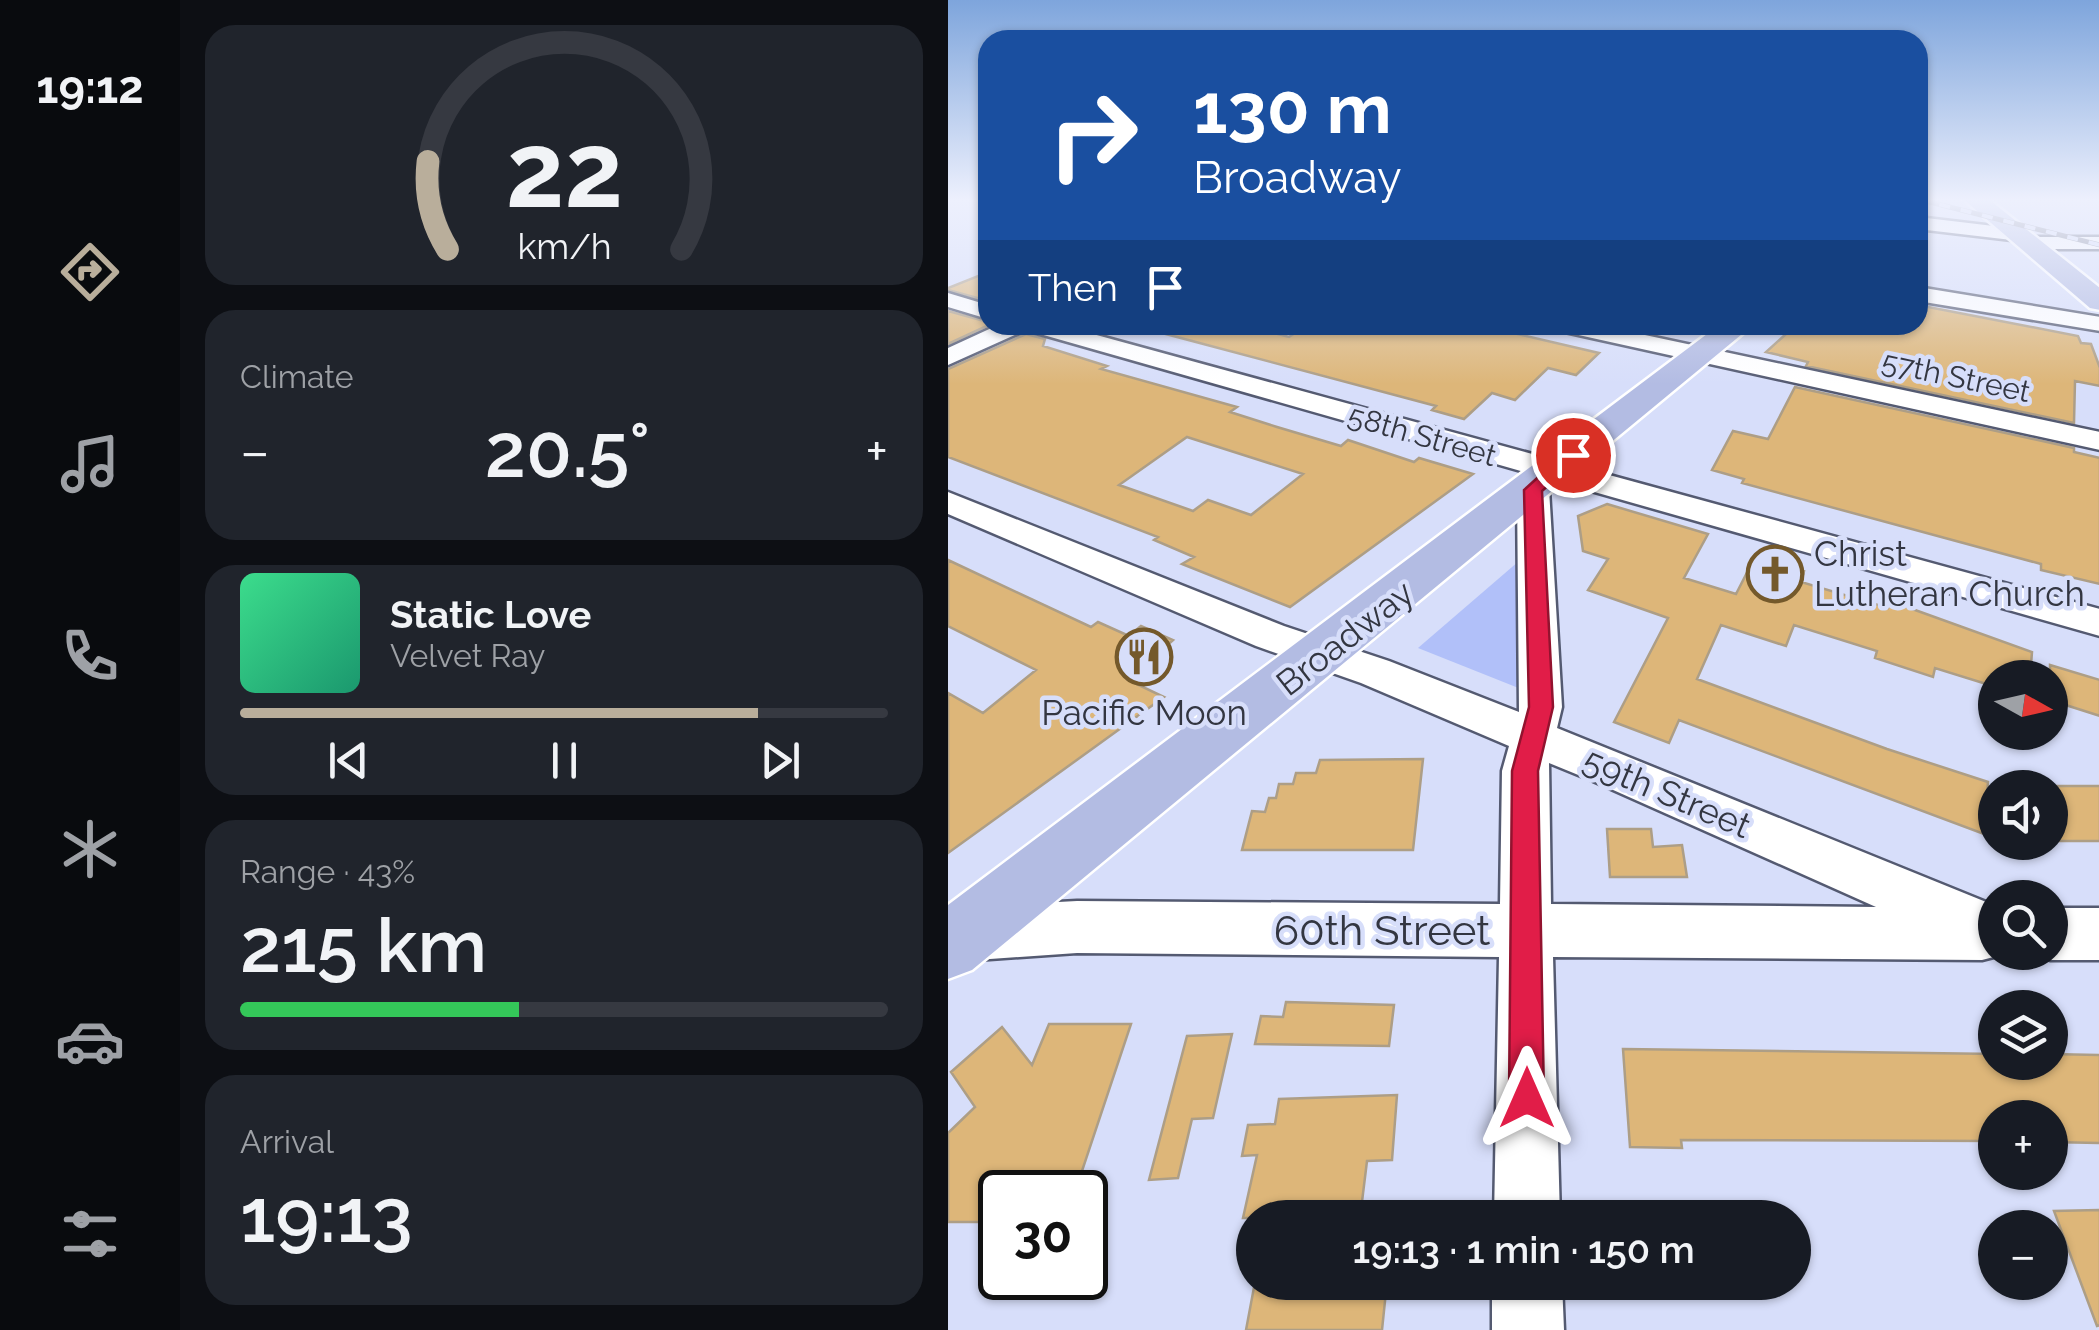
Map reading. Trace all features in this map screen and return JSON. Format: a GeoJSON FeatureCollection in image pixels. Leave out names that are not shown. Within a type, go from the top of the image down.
{"type":"FeatureCollection","features":[{"type":"Feature","properties":{"kind":"main road"},"geometry":{"type":"LineString","coordinates":[[2049,260],[2100,302]]}},
{"type":"Feature","properties":{"kind":"main road","name":"Broadway"},"geometry":{"type":"LineString","coordinates":[[953,939],[1322,655],[1725,335]]}},
{"type":"Feature","properties":{"kind":"street"},"geometry":{"type":"LineString","coordinates":[[1928,296],[2100,324]]}},
{"type":"Feature","properties":{"kind":"street"},"geometry":{"type":"LineString","coordinates":[[948,300],[978,309]]}},
{"type":"Feature","properties":{"kind":"street"},"geometry":{"type":"LineString","coordinates":[[948,357],[996,335]]}},
{"type":"Feature","properties":{"kind":"street","name":"58th Street"},"geometry":{"type":"LineString","coordinates":[[1067,335],[1543,480],[2100,623]]}},
{"type":"Feature","properties":{"kind":"street","name":"57th Street"},"geometry":{"type":"LineString","coordinates":[[1612,335],[2100,441]]}},
{"type":"Feature","properties":{"kind":"street"},"geometry":{"type":"LineString","coordinates":[[1527,1200],[1525,771],[1541,707],[1543,480]]}},
{"type":"Feature","properties":{"kind":"street","name":"59th Street"},"geometry":{"type":"LineString","coordinates":[[948,502],[1322,655],[1375,672],[1978,925]]}},
{"type":"Feature","properties":{"kind":"street","name":"60th Street"},"geometry":{"type":"LineString","coordinates":[[953,939],[1077,927],[1978,933]]}},
{"type":"Feature","properties":{"kind":"street"},"geometry":{"type":"LineString","coordinates":[[2068,934],[2100,934]]}},
{"type":"Feature","properties":{"kind":"street"},"geometry":{"type":"LineString","coordinates":[[1528,1300],[1528,1330]]}},
{"type":"Feature","properties":{"kind":"shaded area"},"geometry":{"type":"Polygon","coordinates":[[[1526,555],[1526,691],[1418,648],[1526,555]]]}},
{"type":"Feature","properties":{"kind":"building"},"geometry":{"type":"Polygon","coordinates":[[[978,276],[978,298],[948,288],[978,276]]]}},
{"type":"Feature","properties":{"kind":"building"},"geometry":{"type":"Polygon","coordinates":[[[1928,307],[2078,336],[2081,343],[2091,344],[2100,368],[2100,386],[2075,381],[2074,423],[1806,366],[1808,362],[1766,352],[1785,335],[1928,335],[1928,307]]]}},
{"type":"Feature","properties":{"kind":"building"},"geometry":{"type":"Polygon","coordinates":[[[948,311],[978,319],[978,330],[948,344],[948,311]]]}},
{"type":"Feature","properties":{"kind":"building"},"geometry":{"type":"Polygon","coordinates":[[[1030,335],[1045,339],[1043,346],[1107,366],[1101,369],[1237,407],[1230,412],[1277,427],[1341,446],[1348,440],[1414,462],[1419,458],[1473,474],[1290,607],[1182,564],[1194,557],[1154,540],[1158,537],[948,457],[948,369],[1030,335]],[[1187,437],[1119,485],[1193,511],[1208,500],[1251,515],[1303,474],[1187,437]]]}},
{"type":"Feature","properties":{"kind":"building"},"geometry":{"type":"Polygon","coordinates":[[[1170,335],[1522,335],[1599,353],[1576,375],[1548,368],[1515,400],[1492,393],[1464,419],[1432,410],[1436,406],[1170,335]]]}},
{"type":"Feature","properties":{"kind":"building"},"geometry":{"type":"Polygon","coordinates":[[[1795,387],[2074,448],[2074,452],[2100,458],[2100,584],[2041,570],[2041,564],[1742,483],[1744,479],[1712,470],[1733,431],[1768,439],[1795,387]]]}},
{"type":"Feature","properties":{"kind":"building"},"geometry":{"type":"Polygon","coordinates":[[[1607,504],[1708,534],[1684,578],[1736,594],[1755,557],[1804,571],[1801,582],[1888,608],[1890,601],[2032,652],[2031,660],[1978,660],[1978,681],[1935,668],[1933,677],[1875,658],[1877,651],[1794,625],[1786,646],[1721,625],[1697,679],[1978,779],[1978,832],[1679,720],[1669,743],[1614,722],[1668,618],[1588,590],[1608,559],[1583,551],[1578,516],[1607,504]]]}},
{"type":"Feature","properties":{"kind":"building"},"geometry":{"type":"Polygon","coordinates":[[[948,560],[1091,627],[1098,622],[1129,636],[1141,626],[1173,640],[1128,680],[1164,697],[948,853],[948,693],[983,713],[1036,670],[948,626],[948,560]]]}},
{"type":"Feature","properties":{"kind":"building"},"geometry":{"type":"Polygon","coordinates":[[[2068,670],[2100,680],[2100,716],[2068,706],[2068,670]]]}},
{"type":"Feature","properties":{"kind":"building"},"geometry":{"type":"Polygon","coordinates":[[[1423,759],[1413,850],[1242,850],[1252,811],[1265,812],[1269,798],[1276,798],[1279,784],[1293,784],[1296,773],[1316,773],[1320,760],[1423,759]]]}},
{"type":"Feature","properties":{"kind":"building"},"geometry":{"type":"Polygon","coordinates":[[[2068,786],[2100,786],[2100,841],[2068,841],[2068,786]]]}},
{"type":"Feature","properties":{"kind":"building"},"geometry":{"type":"Polygon","coordinates":[[[1607,829],[1651,829],[1653,847],[1682,845],[1687,877],[1610,877],[1607,829]]]}},
{"type":"Feature","properties":{"kind":"building"},"geometry":{"type":"Polygon","coordinates":[[[1286,1002],[1394,1005],[1389,1046],[1255,1044],[1261,1016],[1283,1017],[1286,1002]]]}},
{"type":"Feature","properties":{"kind":"building"},"geometry":{"type":"Polygon","coordinates":[[[1049,1024],[1131,1024],[1082,1170],[978,1170],[978,1222],[948,1222],[948,1133],[975,1107],[951,1072],[1002,1027],[1032,1065],[1049,1024]]]}},
{"type":"Feature","properties":{"kind":"building"},"geometry":{"type":"Polygon","coordinates":[[[1232,1034],[1213,1118],[1192,1119],[1178,1178],[1149,1180],[1187,1036],[1232,1034]]]}},
{"type":"Feature","properties":{"kind":"building"},"geometry":{"type":"Polygon","coordinates":[[[1623,1049],[1978,1054],[1978,1080],[2068,1080],[2068,1054],[2100,1055],[2100,1143],[2068,1142],[2068,1100],[1978,1100],[1978,1141],[1681,1140],[1682,1148],[1630,1147],[1623,1049]]]}},
{"type":"Feature","properties":{"kind":"building"},"geometry":{"type":"Polygon","coordinates":[[[1397,1095],[1392,1160],[1367,1161],[1362,1200],[1247,1200],[1257,1155],[1242,1156],[1248,1125],[1275,1124],[1279,1099],[1397,1095]]]}},
{"type":"Feature","properties":{"kind":"building"},"geometry":{"type":"Polygon","coordinates":[[[2100,1210],[2097,1326],[2068,1248],[2068,1211],[2100,1210]]]}},
{"type":"Feature","properties":{"kind":"building"},"geometry":{"type":"Polygon","coordinates":[[[1252,1300],[1385,1300],[1382,1330],[1246,1330],[1252,1300]]]}},
{"type":"Feature","properties":{"kind":"place","name":"Christ Lutheran Church"},"geometry":{"type":"Point","coordinates":[1775,574]}},
{"type":"Feature","properties":{"kind":"place","name":"Pacific Moon"},"geometry":{"type":"Point","coordinates":[1144,657]}},
{"type":"Feature","properties":{"kind":"route"},"geometry":{"type":"LineString","coordinates":[[1527,1098],[1525,771],[1541,707],[1533,490],[1573,455]]}}]}
